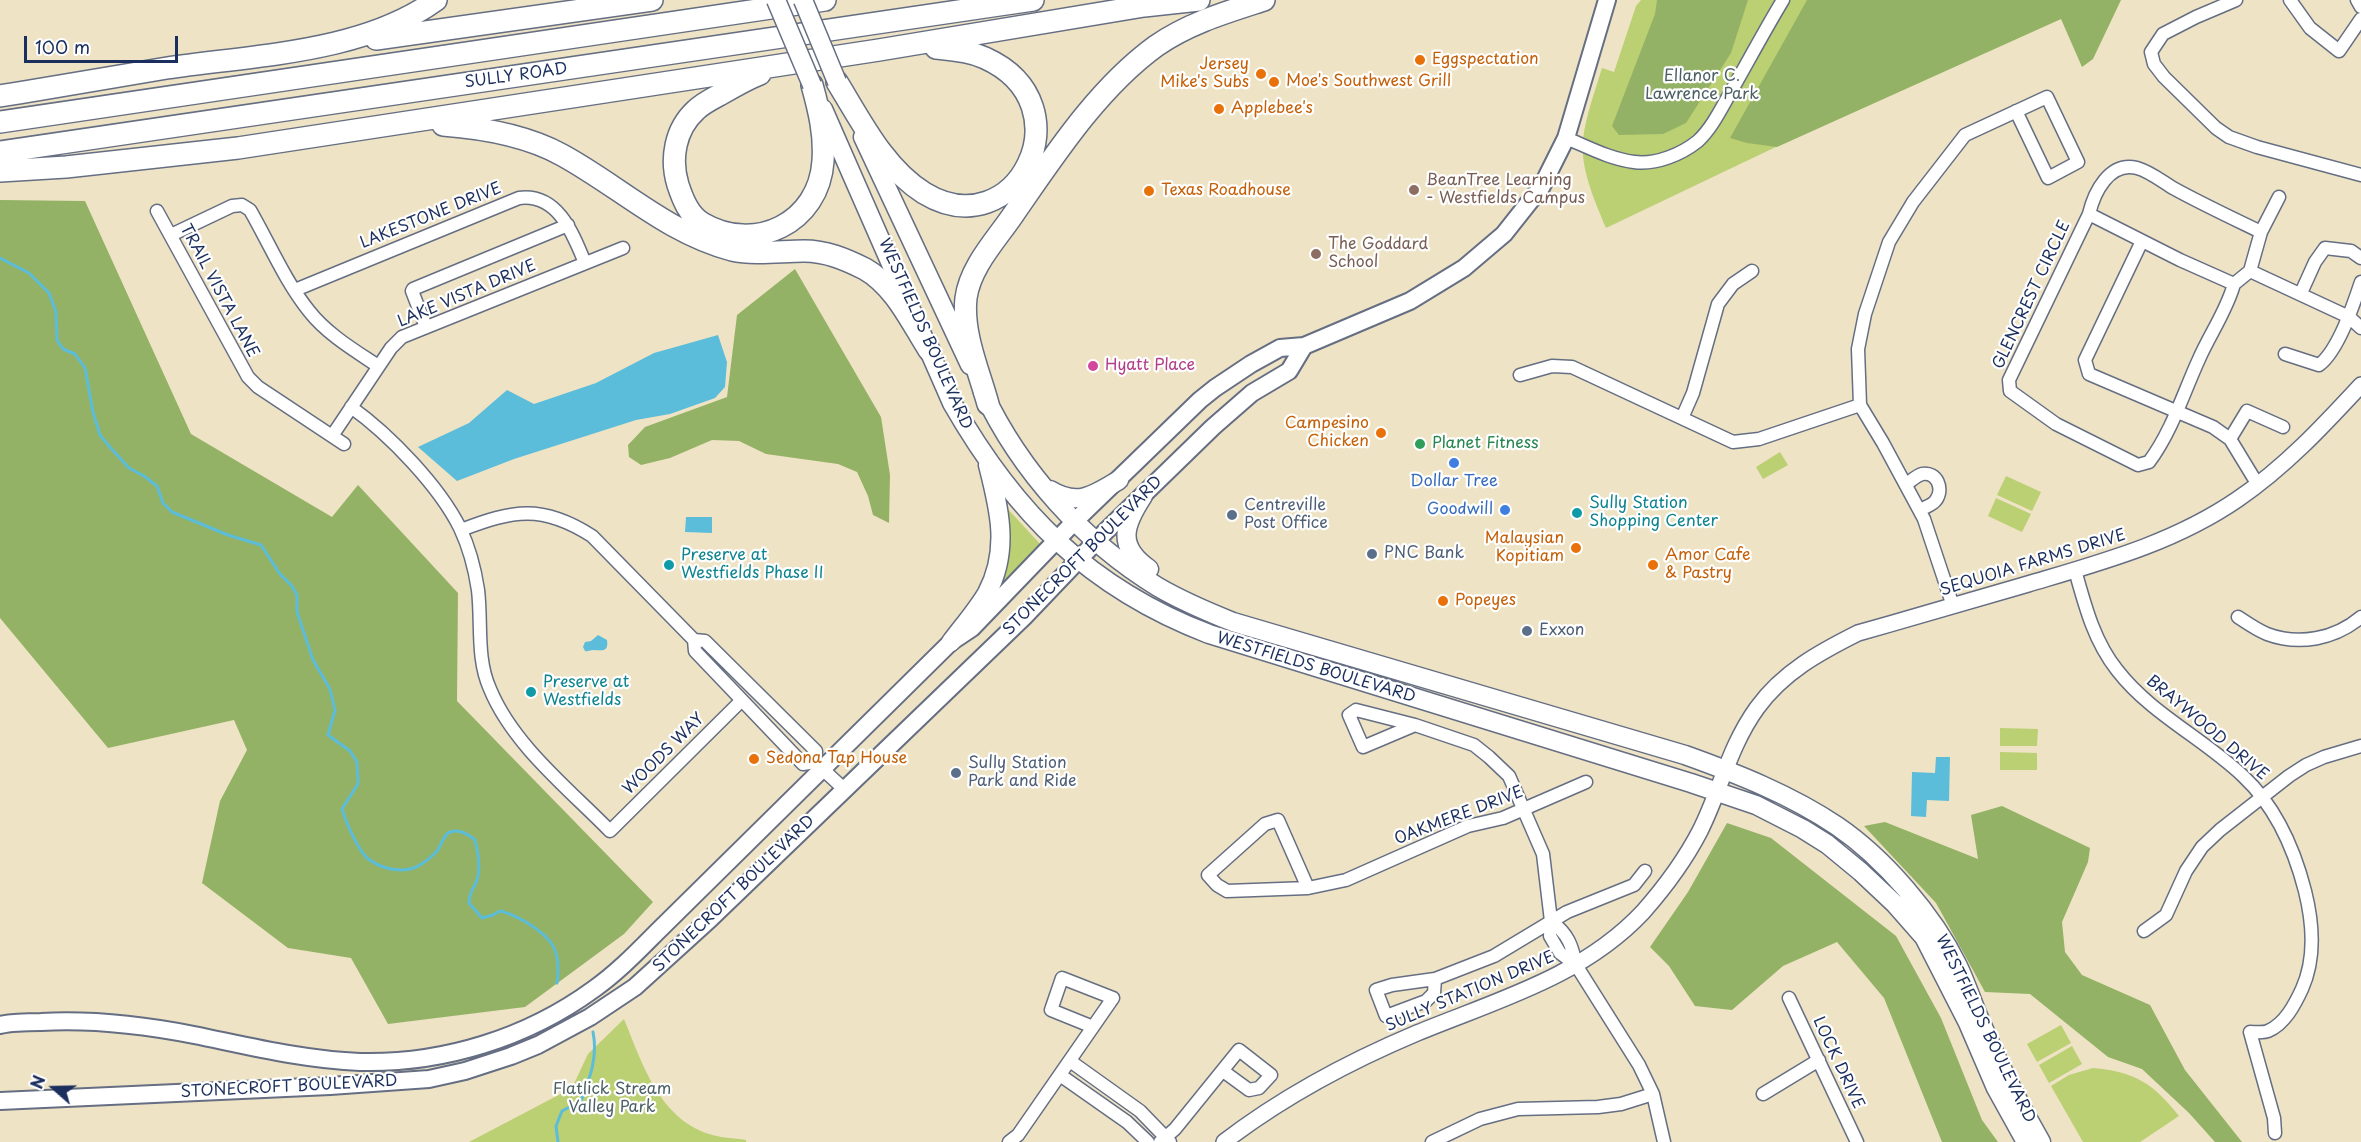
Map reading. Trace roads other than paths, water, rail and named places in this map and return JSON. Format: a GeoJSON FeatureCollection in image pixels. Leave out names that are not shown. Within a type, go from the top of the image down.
{"type":"FeatureCollection","features":[{"type":"Feature","properties":{"kind":"highway"},"geometry":{"type":"LineString","coordinates":[[302,50],[379,29],[413,14],[436,0]]}},
{"type":"Feature","properties":{"kind":"highway"},"geometry":{"type":"LineString","coordinates":[[0,96],[157,70],[652,0]]}},
{"type":"Feature","properties":{"kind":"highway","name":"SULLY ROAD"},"geometry":{"type":"LineString","coordinates":[[0,122],[825,0]]}},
{"type":"Feature","properties":{"kind":"highway","name":"SULLY ROAD"},"geometry":{"type":"LineString","coordinates":[[0,152],[1033,0]]}},
{"type":"Feature","properties":{"kind":"highway"},"geometry":{"type":"LineString","coordinates":[[0,171],[164,157],[389,125],[879,50],[1144,6],[1198,0]]}},
{"type":"Feature","properties":{"kind":"highway"},"geometry":{"type":"LineString","coordinates":[[988,404],[969,337],[966,311],[968,290],[975,271],[986,254],[1053,159],[1102,96],[1130,68],[1155,47],[1183,29],[1264,0]]}},
{"type":"Feature","properties":{"kind":"highway"},"geometry":{"type":"LineString","coordinates":[[837,82],[888,160],[923,192],[942,202],[963,205],[987,202],[1008,192],[1025,172],[1035,147],[1036,122],[1032,104],[1021,86],[1007,71],[985,58],[965,51],[935,47],[879,50]]}},
{"type":"Feature","properties":{"kind":"highway"},"geometry":{"type":"LineString","coordinates":[[786,64],[748,79],[696,109],[684,124],[674,150],[675,175],[690,213],[719,230],[744,236],[760,236],[794,220],[808,205],[817,188],[824,163],[823,128],[812,85]]}},
{"type":"Feature","properties":{"kind":"highway"},"geometry":{"type":"LineString","coordinates":[[389,125],[461,126],[522,139],[559,153],[667,224],[700,240],[735,250],[806,251],[839,256],[867,270],[888,287],[929,350]]}},
{"type":"Feature","properties":{"kind":"main road","name":"WESTFIELDS BOULEVARD"},"geometry":{"type":"LineString","coordinates":[[776,0],[952,403],[986,458],[1057,541],[1096,575],[1144,606],[1173,621],[1716,791],[1756,805],[1803,829],[1827,844],[1861,872],[1895,904],[1924,937],[1968,1023],[1996,1088],[2026,1142]]}},
{"type":"Feature","properties":{"kind":"main road","name":"WESTFIELDS BOULEVARD"},"geometry":{"type":"LineString","coordinates":[[803,0],[837,82],[999,426],[1042,486],[1097,541],[1158,587],[1208,612],[1244,625],[1571,720],[1724,769],[1787,797],[1839,827],[1907,890],[1936,928],[1958,966],[1983,1026],[2041,1142]]}},
{"type":"Feature","properties":{"kind":"main road","name":"STONECROFT BOULEVARD"},"geometry":{"type":"LineString","coordinates":[[0,1025],[67,1020],[124,1024],[295,1054],[360,1062],[429,1058],[490,1043],[543,1021],[576,1002],[612,975],[818,765],[951,642],[972,628],[1076,521],[1200,400],[1251,364],[1280,348],[1304,346],[1403,304],[1443,282],[1475,260],[1504,234],[1542,186],[1566,138],[1607,0]]}},
{"type":"Feature","properties":{"kind":"main road","name":"STONECROFT BOULEVARD"},"geometry":{"type":"LineString","coordinates":[[0,1101],[429,1079],[465,1071],[538,1046],[591,1017],[635,987],[710,919],[1080,561],[1097,541],[1231,410],[1252,393],[1289,372],[1304,346]]}},
{"type":"Feature","properties":{"kind":"main road"},"geometry":{"type":"LineString","coordinates":[[951,642],[987,592],[999,554],[1001,522],[986,458]]}},
{"type":"Feature","properties":{"kind":"main road"},"geometry":{"type":"LineString","coordinates":[[1042,486],[1068,499],[1094,495],[1119,480]]}},
{"type":"Feature","properties":{"kind":"main road"},"geometry":{"type":"LineString","coordinates":[[1143,496],[1126,525],[1130,549],[1144,566],[1168,583],[1199,600],[1208,612]]}},
{"type":"Feature","properties":{"kind":"street"},"geometry":{"type":"LineString","coordinates":[[1566,138],[1608,156],[1636,163],[1674,155],[1692,144],[1710,127],[1783,0]]}},
{"type":"Feature","properties":{"kind":"street"},"geometry":{"type":"LineString","coordinates":[[2236,0],[2163,34],[2151,52],[2154,64],[2164,77],[2216,128],[2229,136],[2257,147],[2361,175]]}},
{"type":"Feature","properties":{"kind":"street"},"geometry":{"type":"LineString","coordinates":[[2290,0],[2310,28],[2339,51],[2361,19]]}},
{"type":"Feature","properties":{"kind":"street"},"geometry":{"type":"LineString","coordinates":[[2357,0],[2361,7]]}},
{"type":"Feature","properties":{"kind":"street"},"geometry":{"type":"LineString","coordinates":[[1953,606],[1920,510],[1860,405],[1858,349],[1864,314],[1889,242],[1913,202],[1965,135],[2016,111],[2047,97],[2078,162],[2048,178],[2016,111]]}},
{"type":"Feature","properties":{"kind":"street","name":"GLENCREST CIRCLE"},"geometry":{"type":"LineString","coordinates":[[2234,284],[2198,360],[2177,412],[2159,449],[2149,462],[2138,465],[2056,424],[2010,392],[2009,380],[2089,214],[2093,197],[2102,182],[2120,169],[2137,168],[2261,232]]}},
{"type":"Feature","properties":{"kind":"street","name":"LAKESTONE DRIVE"},"geometry":{"type":"LineString","coordinates":[[295,290],[519,198],[530,196],[539,199],[562,215],[585,263]]}},
{"type":"Feature","properties":{"kind":"street"},"geometry":{"type":"LineString","coordinates":[[2089,214],[2234,284],[2250,271],[2261,232],[2279,197]]}},
{"type":"Feature","properties":{"kind":"street"},"geometry":{"type":"LineString","coordinates":[[171,236],[232,206],[242,205],[250,210],[309,312],[335,336],[378,366]]}},
{"type":"Feature","properties":{"kind":"street","name":"TRAIL VISTA LANE"},"geometry":{"type":"LineString","coordinates":[[158,211],[248,377],[258,387],[344,444]]}},
{"type":"Feature","properties":{"kind":"street"},"geometry":{"type":"LineString","coordinates":[[426,327],[412,291],[414,289],[568,225]]}},
{"type":"Feature","properties":{"kind":"street"},"geometry":{"type":"LineString","coordinates":[[2142,241],[2085,360],[2089,374],[2212,427],[2230,439],[2258,485]]}},
{"type":"Feature","properties":{"kind":"street","name":"LAKE VISTA DRIVE"},"geometry":{"type":"LineString","coordinates":[[332,436],[378,366],[402,337],[623,248]]}},
{"type":"Feature","properties":{"kind":"street"},"geometry":{"type":"LineString","coordinates":[[2301,293],[2315,262],[2325,248],[2351,251],[2361,258]]}},
{"type":"Feature","properties":{"kind":"street"},"geometry":{"type":"LineString","coordinates":[[1682,418],[1693,393],[1718,304],[1733,284],[1752,271]]}},
{"type":"Feature","properties":{"kind":"street"},"geometry":{"type":"LineString","coordinates":[[2250,271],[2349,317],[2361,328]]}},
{"type":"Feature","properties":{"kind":"street"},"geometry":{"type":"LineString","coordinates":[[2285,354],[2319,365],[2328,358],[2349,317],[2361,282]]}},
{"type":"Feature","properties":{"kind":"street"},"geometry":{"type":"LineString","coordinates":[[1521,375],[1552,366],[1572,367],[1733,442],[1759,439],[1860,405]]}},
{"type":"Feature","properties":{"kind":"street","name":"SEQUOIA FARMS DRIVE"},"geometry":{"type":"LineString","coordinates":[[1724,769],[1743,728],[1758,706],[1796,668],[1822,651],[1858,633],[2075,570],[2164,540],[2201,522],[2258,485],[2295,455],[2361,385]]}},
{"type":"Feature","properties":{"kind":"street"},"geometry":{"type":"LineString","coordinates":[[351,407],[375,424],[394,444],[439,495],[461,530],[496,517],[517,513],[539,515],[572,525],[592,536],[694,640],[695,651],[803,764],[818,765],[844,789]]}},
{"type":"Feature","properties":{"kind":"street"},"geometry":{"type":"LineString","coordinates":[[2230,439],[2247,411],[2283,427]]}},
{"type":"Feature","properties":{"kind":"street"},"geometry":{"type":"LineString","coordinates":[[1906,484],[1920,475],[1927,474],[1935,477],[1940,484],[1940,492],[1935,502],[1920,510]]}},
{"type":"Feature","properties":{"kind":"street","name":"WOODS WAY"},"geometry":{"type":"LineString","coordinates":[[461,530],[471,559],[478,591],[484,668],[497,704],[525,745],[610,831],[742,700]]}},
{"type":"Feature","properties":{"kind":"street","name":"BRAYWOOD DRIVE"},"geometry":{"type":"LineString","coordinates":[[2075,570],[2089,619],[2105,653],[2117,670],[2145,700],[2232,767],[2262,796],[2287,840],[2303,883],[2312,924],[2310,960],[2303,986],[2291,1009],[2279,1023],[2268,1032],[2250,1032],[2274,1118],[2275,1134]]}},
{"type":"Feature","properties":{"kind":"street"},"geometry":{"type":"LineString","coordinates":[[2238,617],[2265,633],[2280,638],[2302,640],[2314,639],[2339,631],[2361,617]]}},
{"type":"Feature","properties":{"kind":"street"},"geometry":{"type":"LineString","coordinates":[[694,640],[701,640],[708,644],[771,705],[816,751],[818,765]]}},
{"type":"Feature","properties":{"kind":"street"},"geometry":{"type":"LineString","coordinates":[[1415,725],[1363,747],[1349,715],[1356,710],[1415,725],[1474,745],[1509,776],[1543,854],[1551,921],[1550,936],[1560,953],[1576,965],[1639,1065],[1653,1094],[1664,1142]]}},
{"type":"Feature","properties":{"kind":"street"},"geometry":{"type":"LineString","coordinates":[[2144,931],[2166,915],[2186,871],[2202,847],[2220,830],[2306,765],[2361,746]]}},
{"type":"Feature","properties":{"kind":"street","name":"SULLY STATION DRIVE"},"geometry":{"type":"LineString","coordinates":[[1224,1142],[1291,1095],[1340,1067],[1416,1033],[1531,988],[1576,965],[1619,934],[1663,888],[1681,864],[1700,830],[1724,769]]}},
{"type":"Feature","properties":{"kind":"street","name":"OAKMERE DRIVE"},"geometry":{"type":"LineString","coordinates":[[1308,888],[1278,820],[1265,824],[1208,875],[1217,885],[1227,891],[1308,888],[1347,880],[1468,826],[1503,818],[1586,782]]}},
{"type":"Feature","properties":{"kind":"street"},"geometry":{"type":"LineString","coordinates":[[1435,979],[1434,993],[1426,1001],[1386,1016],[1376,990],[1392,985],[1435,979],[1494,956],[1567,912],[1634,885],[1645,871]]}},
{"type":"Feature","properties":{"kind":"street"},"geometry":{"type":"LineString","coordinates":[[1009,1142],[1018,1135],[1113,998],[1062,978],[1051,1010],[1092,1027]]}},
{"type":"Feature","properties":{"kind":"street","name":"LOCK DRIVE"},"geometry":{"type":"LineString","coordinates":[[1789,998],[1857,1142]]}},
{"type":"Feature","properties":{"kind":"street"},"geometry":{"type":"LineString","coordinates":[[1763,1094],[1818,1060]]}},
{"type":"Feature","properties":{"kind":"street"},"geometry":{"type":"LineString","coordinates":[[1070,1061],[1140,1111],[1165,1140],[1223,1071]]}},
{"type":"Feature","properties":{"kind":"street"},"geometry":{"type":"LineString","coordinates":[[1060,1075],[1127,1122],[1148,1142]]}},
{"type":"Feature","properties":{"kind":"street"},"geometry":{"type":"LineString","coordinates":[[1432,1142],[1480,1119],[1518,1109],[1598,1107],[1621,1104],[1653,1094]]}},
{"type":"Feature","properties":{"kind":"water"},"geometry":{"type":"Polygon","coordinates":[[[718,335],[727,362],[725,387],[715,398],[670,414],[636,420],[514,459],[457,481],[418,447],[469,423],[507,390],[534,404],[596,383],[654,353],[718,335]]]}},
{"type":"Feature","properties":{"kind":"water"},"geometry":{"type":"Polygon","coordinates":[[[686,517],[712,517],[712,533],[685,532],[686,517]]]}},
{"type":"Feature","properties":{"kind":"water"},"geometry":{"type":"Polygon","coordinates":[[[598,635],[607,640],[606,649],[585,651],[583,647],[585,642],[591,641],[598,635]]]}},
{"type":"Feature","properties":{"kind":"water"},"geometry":{"type":"Polygon","coordinates":[[[1936,757],[1950,757],[1949,801],[1927,800],[1926,817],[1911,816],[1912,772],[1935,773],[1936,757]]]}},
{"type":"Feature","properties":{"kind":"waterway"},"geometry":{"type":"LineString","coordinates":[[0,258],[29,273],[49,293],[56,312],[57,340],[63,349],[75,354],[85,368],[93,412],[100,435],[109,446],[129,468],[157,486],[163,503],[172,512],[228,535],[261,545],[280,574],[292,586],[297,595],[297,612],[313,660],[330,689],[335,710],[328,735],[350,751],[357,762],[358,784],[342,809],[352,835],[363,854],[380,866],[395,870],[410,869],[425,862],[437,851],[448,833],[453,831],[469,836],[475,840],[479,865],[477,880],[469,903],[482,918],[500,911],[504,912],[526,922],[543,934],[554,947],[558,962],[557,983]]}},
{"type":"Feature","properties":{"kind":"waterway"},"geometry":{"type":"LineString","coordinates":[[558,1142],[556,1126],[562,1111],[581,1101],[590,1076],[594,1059],[593,1032]]}},
{"type":"Feature","properties":{"kind":"place","name":"Eggspectation"},"geometry":{"type":"Point","coordinates":[1420,60]}},
{"type":"Feature","properties":{"kind":"place","name":"Jersey Mike's Subs"},"geometry":{"type":"Point","coordinates":[1261,74]}},
{"type":"Feature","properties":{"kind":"place","name":"Moe's Southwest Grill"},"geometry":{"type":"Point","coordinates":[1274,82]}},
{"type":"Feature","properties":{"kind":"place","name":"Applebee's"},"geometry":{"type":"Point","coordinates":[1219,109]}},
{"type":"Feature","properties":{"kind":"place","name":"BeanTree Learning - Westfields Campus"},"geometry":{"type":"Point","coordinates":[1414,190]}},
{"type":"Feature","properties":{"kind":"place","name":"Texas Roadhouse"},"geometry":{"type":"Point","coordinates":[1149,191]}},
{"type":"Feature","properties":{"kind":"place","name":"The Goddard School"},"geometry":{"type":"Point","coordinates":[1316,254]}},
{"type":"Feature","properties":{"kind":"place","name":"Hyatt Place"},"geometry":{"type":"Point","coordinates":[1093,366]}},
{"type":"Feature","properties":{"kind":"place","name":"Campesino Chicken"},"geometry":{"type":"Point","coordinates":[1381,433]}},
{"type":"Feature","properties":{"kind":"place","name":"Planet Fitness"},"geometry":{"type":"Point","coordinates":[1420,444]}},
{"type":"Feature","properties":{"kind":"place","name":"Dollar Tree"},"geometry":{"type":"Point","coordinates":[1454,463]}},
{"type":"Feature","properties":{"kind":"place","name":"Goodwill"},"geometry":{"type":"Point","coordinates":[1505,510]}},
{"type":"Feature","properties":{"kind":"place","name":"Sully Station Shopping Center"},"geometry":{"type":"Point","coordinates":[1577,513]}},
{"type":"Feature","properties":{"kind":"place","name":"Centreville Post Office"},"geometry":{"type":"Point","coordinates":[1232,515]}},
{"type":"Feature","properties":{"kind":"place","name":"Malaysian Kopitiam"},"geometry":{"type":"Point","coordinates":[1576,548]}},
{"type":"Feature","properties":{"kind":"place","name":"PNC Bank"},"geometry":{"type":"Point","coordinates":[1372,554]}},
{"type":"Feature","properties":{"kind":"place","name":"Preserve at Westfields Phase II"},"geometry":{"type":"Point","coordinates":[669,565]}},
{"type":"Feature","properties":{"kind":"place","name":"Amor Cafe & Pastry"},"geometry":{"type":"Point","coordinates":[1653,565]}},
{"type":"Feature","properties":{"kind":"place","name":"Popeyes"},"geometry":{"type":"Point","coordinates":[1443,601]}},
{"type":"Feature","properties":{"kind":"place","name":"Exxon"},"geometry":{"type":"Point","coordinates":[1527,631]}},
{"type":"Feature","properties":{"kind":"place","name":"Preserve at Westfields"},"geometry":{"type":"Point","coordinates":[531,692]}},
{"type":"Feature","properties":{"kind":"place","name":"Sedona Tap House"},"geometry":{"type":"Point","coordinates":[754,759]}},
{"type":"Feature","properties":{"kind":"place","name":"Sully Station Park and Ride"},"geometry":{"type":"Point","coordinates":[956,773]}},
{"type":"Feature","properties":{"kind":"park label","name":"Ellanor C. Lawrence Park"},"geometry":{"type":"Point","coordinates":[1702,86]}},
{"type":"Feature","properties":{"kind":"park label","name":"Flatlick Stream Valley Park"},"geometry":{"type":"Point","coordinates":[612,1099]}}]}
